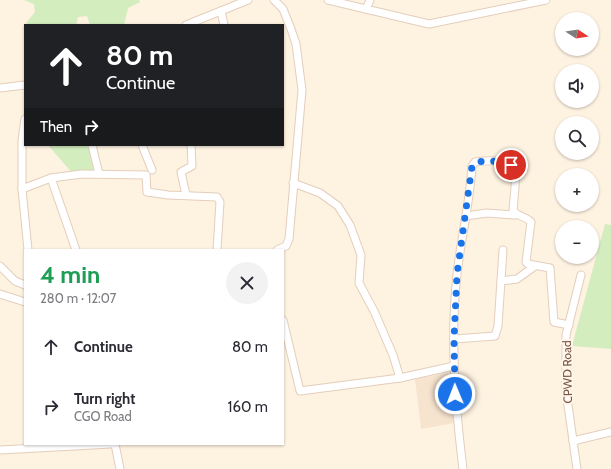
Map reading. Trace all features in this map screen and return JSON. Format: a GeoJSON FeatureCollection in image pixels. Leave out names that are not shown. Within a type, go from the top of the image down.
{"type":"FeatureCollection","features":[{"type":"Feature","properties":{"kind":"street"},"geometry":{"type":"LineString","coordinates":[[188,24],[248,0]]}},
{"type":"Feature","properties":{"kind":"street"},"geometry":{"type":"LineString","coordinates":[[274,0],[283,9],[296,44],[302,90],[289,239],[286,246],[280,249]]}},
{"type":"Feature","properties":{"kind":"street"},"geometry":{"type":"LineString","coordinates":[[328,0],[429,24],[546,0]]}},
{"type":"Feature","properties":{"kind":"street"},"geometry":{"type":"LineString","coordinates":[[366,9],[370,0]]}},
{"type":"Feature","properties":{"kind":"street"},"geometry":{"type":"LineString","coordinates":[[221,11],[224,24]]}},
{"type":"Feature","properties":{"kind":"street"},"geometry":{"type":"LineString","coordinates":[[0,88],[24,85]]}},
{"type":"Feature","properties":{"kind":"street"},"geometry":{"type":"LineString","coordinates":[[24,126],[22,140],[22,189],[28,249]]}},
{"type":"Feature","properties":{"kind":"street"},"geometry":{"type":"LineString","coordinates":[[92,146],[99,174]]}},
{"type":"Feature","properties":{"kind":"street"},"geometry":{"type":"LineString","coordinates":[[142,146],[152,170]]}},
{"type":"Feature","properties":{"kind":"street"},"geometry":{"type":"LineString","coordinates":[[186,195],[181,172],[192,166],[191,146]]}},
{"type":"Feature","properties":{"kind":"street"},"geometry":{"type":"LineString","coordinates":[[463,469],[455,407],[454,339],[457,274],[472,166],[475,162],[486,161],[511,165],[515,172],[513,210],[515,215]]}},
{"type":"Feature","properties":{"kind":"street"},"geometry":{"type":"LineString","coordinates":[[22,189],[51,178],[82,174],[146,174],[147,192],[217,197],[220,202],[216,249]]}},
{"type":"Feature","properties":{"kind":"street"},"geometry":{"type":"LineString","coordinates":[[51,178],[76,249]]}},
{"type":"Feature","properties":{"kind":"street"},"geometry":{"type":"LineString","coordinates":[[293,183],[320,193],[338,206],[350,225],[361,255],[359,282],[374,311],[393,355],[400,378]]}},
{"type":"Feature","properties":{"kind":"street"},"geometry":{"type":"LineString","coordinates":[[466,216],[487,213],[515,215],[528,219],[531,222],[526,262],[535,266],[550,268],[554,322],[569,325]]}},
{"type":"Feature","properties":{"kind":"street"},"geometry":{"type":"LineString","coordinates":[[454,339],[495,336],[498,326],[503,250]]}},
{"type":"Feature","properties":{"kind":"street"},"geometry":{"type":"LineString","coordinates":[[0,266],[15,281],[24,285]]}},
{"type":"Feature","properties":{"kind":"street"},"geometry":{"type":"LineString","coordinates":[[501,281],[517,279],[535,266]]}},
{"type":"Feature","properties":{"kind":"street","name":"CPWD Road"},"geometry":{"type":"LineString","coordinates":[[577,469],[566,390],[566,335],[581,275]]}},
{"type":"Feature","properties":{"kind":"street"},"geometry":{"type":"LineString","coordinates":[[0,294],[24,302]]}},
{"type":"Feature","properties":{"kind":"street"},"geometry":{"type":"LineString","coordinates":[[284,324],[300,391],[400,378],[454,366]]}},
{"type":"Feature","properties":{"kind":"street"},"geometry":{"type":"LineString","coordinates":[[573,441],[611,432]]}},
{"type":"Feature","properties":{"kind":"street"},"geometry":{"type":"LineString","coordinates":[[0,450],[27,446],[69,445]]}},
{"type":"Feature","properties":{"kind":"street"},"geometry":{"type":"LineString","coordinates":[[115,445],[120,469]]}},
{"type":"Feature","properties":{"kind":"shaded area"},"geometry":{"type":"Polygon","coordinates":[[[448,373],[455,423],[421,429],[415,379],[448,373]]]}},
{"type":"Feature","properties":{"kind":"green space"},"geometry":{"type":"Polygon","coordinates":[[[24,0],[139,0],[140,2],[128,8],[124,24],[90,24],[87,16],[78,17],[76,24],[27,24],[26,23],[35,12],[34,4],[24,0]]]}},
{"type":"Feature","properties":{"kind":"green space"},"geometry":{"type":"Polygon","coordinates":[[[49,146],[91,146],[101,168],[105,171],[73,174],[49,146]]]}},
{"type":"Feature","properties":{"kind":"green space"},"geometry":{"type":"Polygon","coordinates":[[[605,224],[611,225],[611,349],[572,346],[594,264],[599,264],[599,246],[605,224]]]}},
{"type":"Feature","properties":{"kind":"route"},"geometry":{"type":"LineString","coordinates":[[455,394],[454,339],[457,274],[472,166],[475,162],[486,161],[500,162],[511,165]]}}]}
